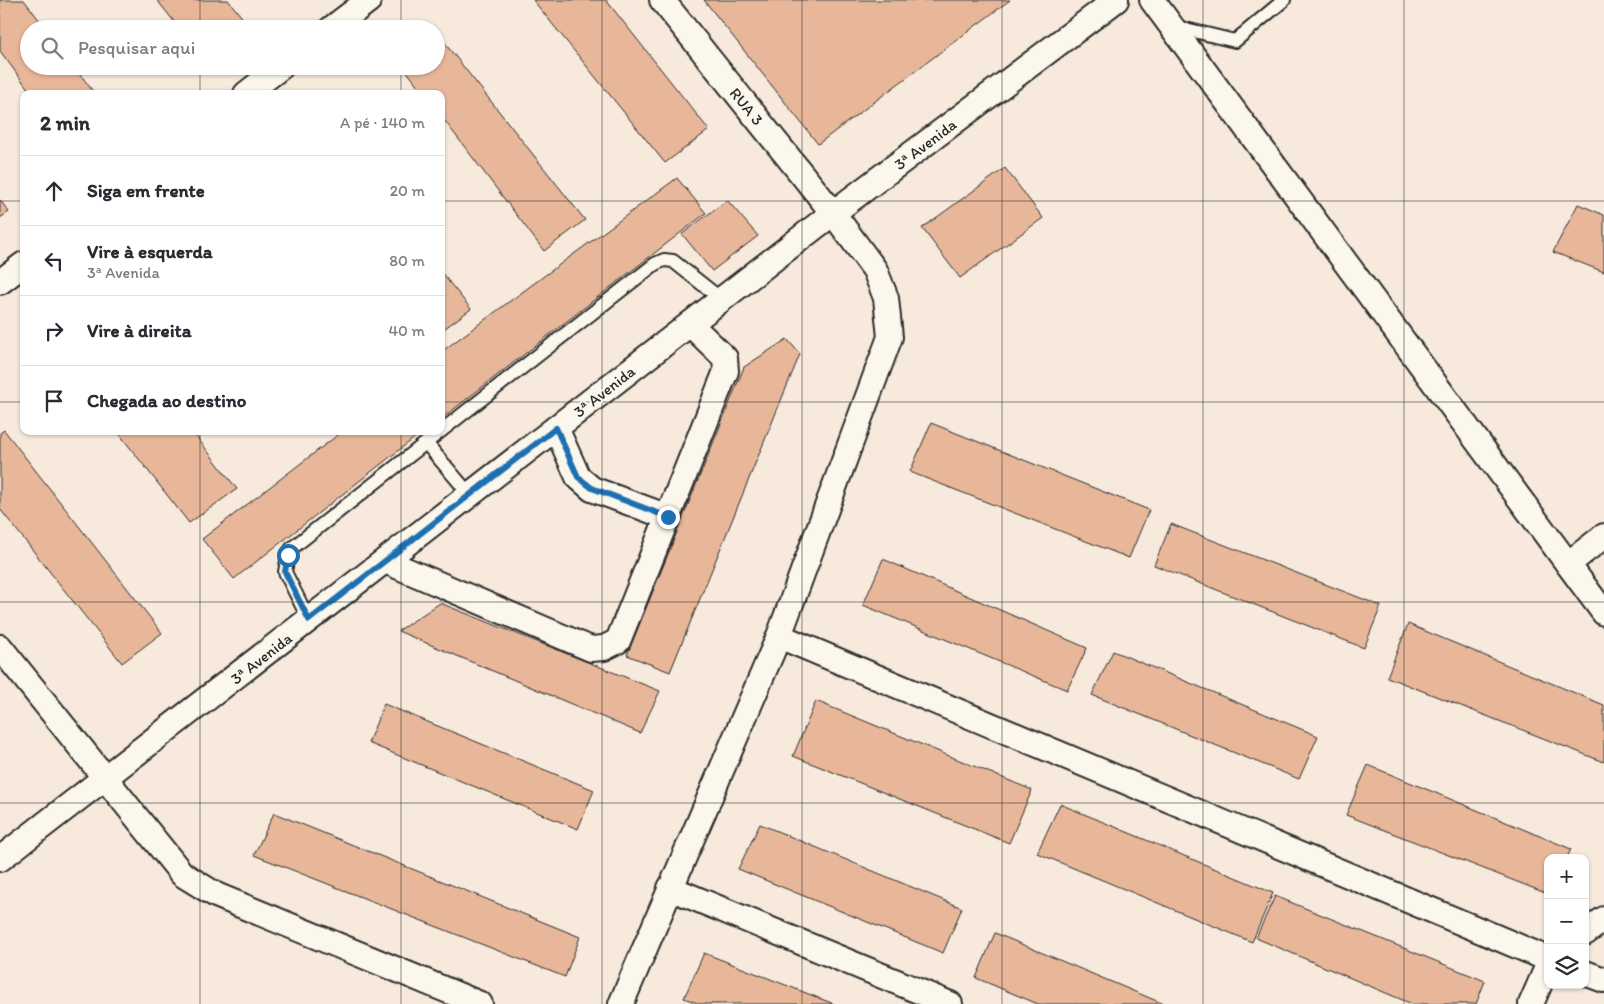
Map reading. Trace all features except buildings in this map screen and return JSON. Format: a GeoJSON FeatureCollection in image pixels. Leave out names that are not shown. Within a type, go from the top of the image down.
{"type":"FeatureCollection","features":[{"type":"Feature","properties":{"kind":"street"},"geometry":{"type":"LineString","coordinates":[[343,20],[369,0]]}},
{"type":"Feature","properties":{"kind":"street","name":"RUA 3"},"geometry":{"type":"LineString","coordinates":[[621,1004],[779,636],[890,337],[886,298],[874,270],[833,213],[662,0]]}},
{"type":"Feature","properties":{"kind":"street","name":"3ª Avenida"},"geometry":{"type":"LineString","coordinates":[[0,859],[721,299],[1116,0]]}},
{"type":"Feature","properties":{"kind":"street"},"geometry":{"type":"LineString","coordinates":[[1152,0],[1604,613]]}},
{"type":"Feature","properties":{"kind":"street"},"geometry":{"type":"LineString","coordinates":[[251,90],[270,75]]}},
{"type":"Feature","properties":{"kind":"street"},"geometry":{"type":"LineString","coordinates":[[0,282],[20,267]]}},
{"type":"Feature","properties":{"kind":"street"},"geometry":{"type":"LineString","coordinates":[[385,561],[591,649],[604,648],[618,641],[726,371],[725,358],[690,324]]}},
{"type":"Feature","properties":{"kind":"street"},"geometry":{"type":"LineString","coordinates":[[556,428],[578,477],[592,488],[668,517]]}},
{"type":"Feature","properties":{"kind":"street"},"geometry":{"type":"LineString","coordinates":[[1568,564],[1604,536]]}},
{"type":"Feature","properties":{"kind":"street"},"geometry":{"type":"LineString","coordinates":[[779,636],[1544,957]]}},
{"type":"Feature","properties":{"kind":"street"},"geometry":{"type":"LineString","coordinates":[[0,647],[182,874],[216,896],[480,1004]]}},
{"type":"Feature","properties":{"kind":"street"},"geometry":{"type":"LineString","coordinates":[[670,888],[950,1004]]}},
{"type":"Feature","properties":{"kind":"street"},"geometry":{"type":"LineString","coordinates":[[1589,930],[1604,919]]}},
{"type":"Feature","properties":{"kind":"street"},"geometry":{"type":"LineString","coordinates":[[1589,974],[1604,980]]}},
{"type":"Feature","properties":{"kind":"street"},"geometry":{"type":"LineString","coordinates":[[1532,1004],[1544,975]]}},
{"type":"Feature","properties":{"kind":"lane"},"geometry":{"type":"LineString","coordinates":[[1171,26],[1235,41],[1284,0]]}},
{"type":"Feature","properties":{"kind":"lane"},"geometry":{"type":"LineString","coordinates":[[445,428],[655,264],[664,260],[673,261],[721,299]]}},
{"type":"Feature","properties":{"kind":"lane"},"geometry":{"type":"LineString","coordinates":[[309,620],[285,572],[288,555],[292,548],[436,435]]}},
{"type":"Feature","properties":{"kind":"lane"},"geometry":{"type":"LineString","coordinates":[[426,443],[470,495]]}},
{"type":"Feature","properties":{"kind":"route"},"geometry":{"type":"LineString","coordinates":[[288,555],[285,572],[309,620],[556,428],[578,477],[592,488],[668,517]]}}]}
